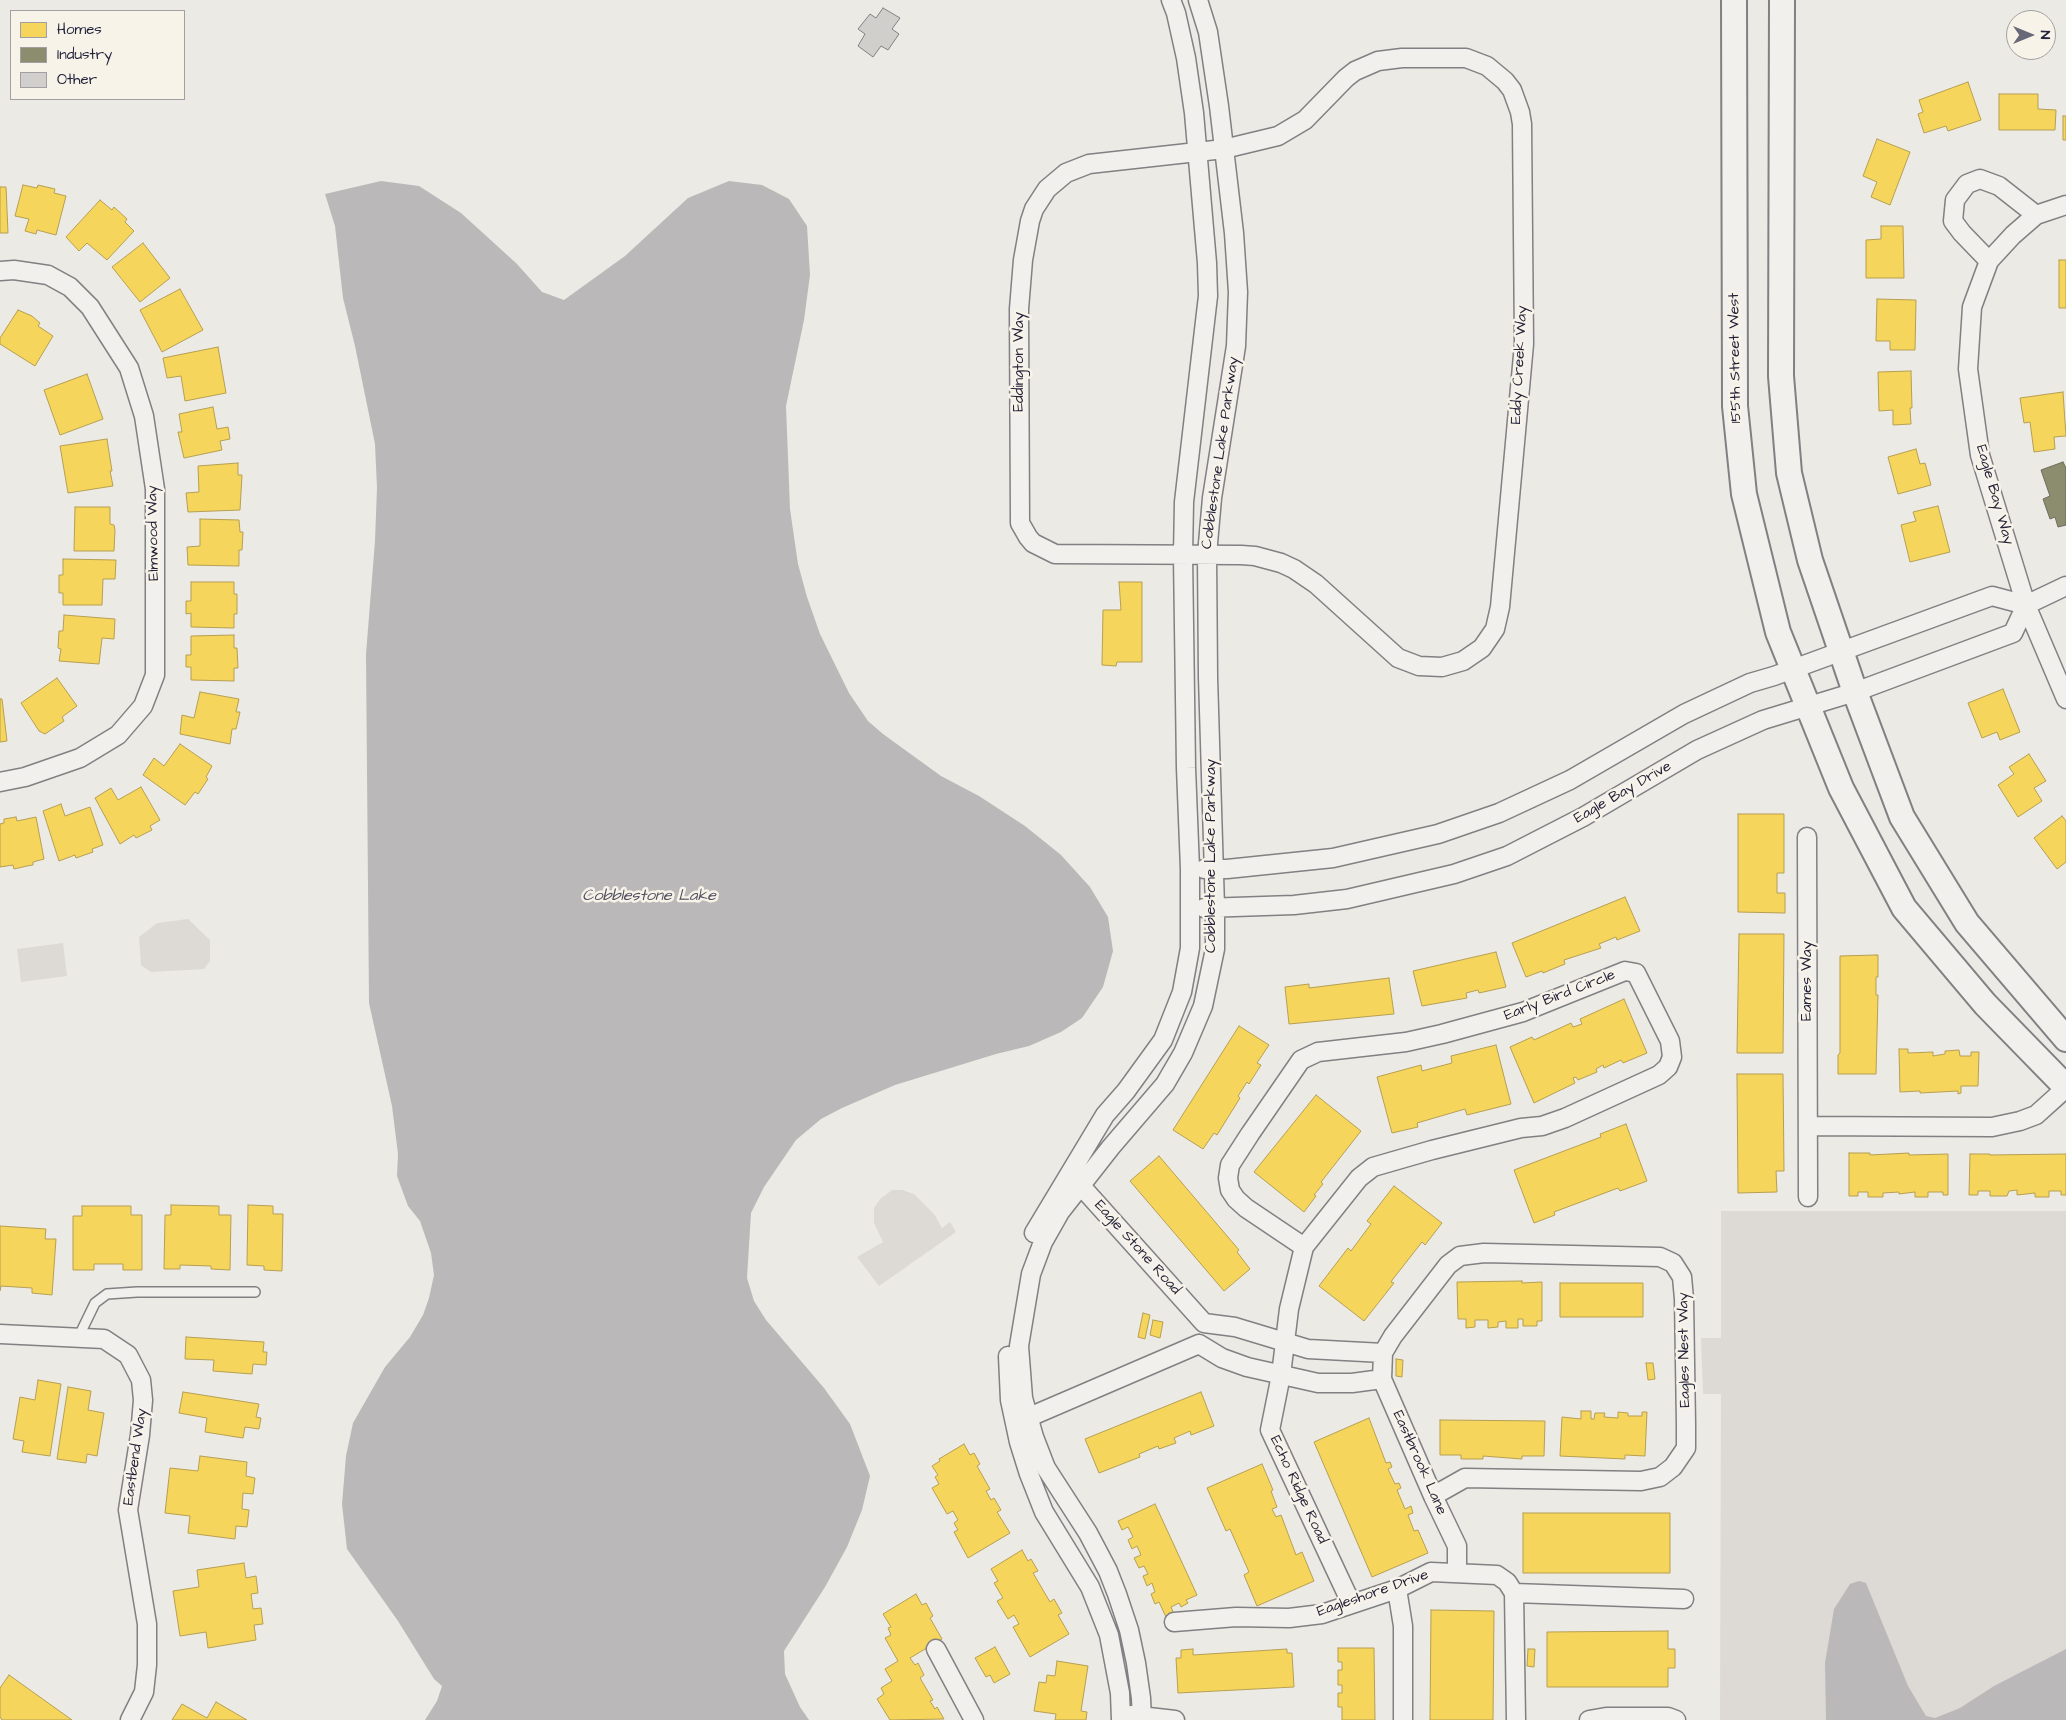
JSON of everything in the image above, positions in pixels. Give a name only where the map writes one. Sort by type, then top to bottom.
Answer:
[{"type":"street","name":"Cobblestone Lake Parkway","points":[[1075,1180],[1105,1115],[1126,1091],[1163,1040],[1182,992],[1190,948],[1191,909],[1186,768],[1183,555],[1184,502],[1208,296],[1198,152],[1186,58],[1176,13],[1171,0]]},
{"type":"street","name":"Cobblestone Lake Parkway","points":[[1142,1718],[1142,1698],[1129,1630],[1108,1571],[1088,1533],[1046,1468],[1022,1420],[1010,1390],[1008,1344],[1014,1305],[1032,1238],[1075,1180],[1165,1084],[1183,1053],[1204,1006],[1215,949],[1216,907],[1208,677],[1207,555],[1217,461],[1236,346],[1238,316],[1234,233],[1224,149],[1208,32],[1198,0]]},
{"type":"street","name":"155th Street West","points":[[1734,0],[1735,406],[1744,494],[1778,632],[1840,788],[1904,908],[1985,1004],[2066,1088]]},
{"type":"street","points":[[1782,0],[1781,376],[1789,473],[1810,560],[1855,692],[1907,825],[1967,923],[2066,1039]]},
{"type":"street","name":"Eddy Creek Way","points":[[1183,555],[1255,556],[1275,561],[1294,569],[1316,584],[1389,651],[1408,663],[1430,668],[1442,668],[1458,663],[1473,655],[1489,639],[1495,629],[1500,613],[1524,344],[1520,112],[1509,86],[1497,73],[1487,66],[1466,58],[1402,58],[1378,61],[1355,71],[1346,78],[1305,120],[1292,129],[1262,141],[1198,152]]},
{"type":"street","name":"Eddington Way","points":[[1183,555],[1063,556],[1040,548],[1028,537],[1020,523],[1020,309],[1023,260],[1030,221],[1040,198],[1056,180],[1066,173],[1089,164],[1198,152]]},
{"type":"street","points":[[1990,261],[1962,233],[1953,221],[1955,200],[1967,184],[1980,180],[1999,186],[2036,215]]},
{"type":"street","name":"Eagle Bay Way","points":[[2066,205],[2036,215],[2013,235],[1990,261],[1972,306],[1968,369],[1980,455],[2026,605],[2066,699]]},
{"type":"street","name":"Elmwood Way","points":[[0,271],[14,270],[48,275],[70,287],[90,306],[129,368],[144,416],[154,489],[154,675],[143,706],[118,735],[80,758],[25,777],[0,782]]},
{"type":"street","points":[[1190,869],[1333,858],[1388,847],[1446,831],[1499,812],[1570,780],[1684,714],[1750,683],[1794,669],[1992,596],[2026,605],[2066,586]]},
{"type":"street","name":"Eagle Bay Drive","points":[[1191,909],[1294,905],[1347,899],[1420,883],[1507,856],[1574,821],[1697,750],[1763,720],[1855,692],[2012,633],[2026,605]]},
{"type":"street","name":"Eames Way","points":[[1807,837],[1808,1197]]},
{"type":"street","name":"Early Bird Circle","points":[[1285,1343],[1291,1300],[1304,1247],[1359,1178],[1373,1166],[1520,1128],[1542,1126],[1565,1118],[1659,1075],[1668,1067],[1672,1057],[1670,1041],[1636,973],[1625,971],[1523,1012],[1442,1034],[1391,1044],[1318,1052],[1302,1060],[1240,1149],[1230,1165],[1228,1178],[1230,1190],[1236,1199],[1246,1208],[1304,1247]]},
{"type":"street","points":[[1163,1040],[1183,1053]]},
{"type":"street","points":[[1808,1126],[1992,1126],[2020,1121],[2036,1115],[2066,1088]]},
{"type":"street","name":"Eagle Stone Road","points":[[1075,1180],[1204,1323]]},
{"type":"street","name":"Eagles Nest Way","points":[[1383,1353],[1393,1336],[1428,1290],[1448,1265],[1460,1256],[1484,1253],[1660,1256],[1673,1263],[1682,1277],[1685,1308],[1686,1448],[1673,1467],[1660,1477],[1641,1482],[1465,1478],[1433,1496]]},
{"type":"street","points":[[1199,1344],[1204,1323],[1235,1327],[1308,1349],[1383,1353]]},
{"type":"street","name":"Eastbend Way","points":[[0,1334],[104,1339],[128,1355],[141,1380],[143,1400],[140,1435],[128,1510],[147,1624],[147,1665],[144,1692],[130,1720]]},
{"type":"street","name":"Echo Ridge Road","points":[[1285,1343],[1281,1376],[1270,1430],[1351,1603]]},
{"type":"street","points":[[1022,1420],[1199,1344]]},
{"type":"street","points":[[1199,1344],[1230,1361],[1281,1376],[1318,1383],[1352,1383],[1382,1379]]},
{"type":"street","name":"Eastbrook Lane","points":[[1383,1353],[1382,1379],[1457,1546],[1457,1573]]},
{"type":"street","name":"Cobblestone Lake Parkway","points":[[1022,1420],[1031,1480],[1044,1512],[1087,1582],[1109,1635],[1120,1693],[1122,1718]]},
{"type":"street","points":[[1087,1582],[1108,1571]]},
{"type":"street","name":"Eagleshore Drive","points":[[1174,1622],[1236,1617],[1290,1618],[1322,1614],[1397,1589],[1431,1572],[1498,1575],[1507,1582],[1514,1594]]},
{"type":"street","points":[[1397,1589],[1403,1626],[1402,1720]]},
{"type":"street","points":[[1516,1720],[1514,1594],[1684,1599]]},
{"type":"street","points":[[936,1648],[974,1720]]},
{"type":"street","points":[[1589,1720],[1606,1716],[1668,1717],[1676,1720]]},
{"type":"street","points":[[1122,1718],[1175,1720]]},
{"type":"lane","points":[[78,1338],[94,1303],[107,1294],[137,1292],[256,1292]]},
{"type":"shaded area","points":[[188,919],[210,940],[210,961],[204,969],[151,972],[141,965],[139,937],[157,923]]},
{"type":"shaded area","points":[[63,943],[67,976],[21,982],[17,949]]},
{"type":"shaded area","points":[[892,1190],[902,1190],[914,1194],[934,1214],[942,1228],[950,1222],[956,1232],[879,1286],[857,1257],[883,1242],[874,1223],[874,1208],[880,1199]]},
{"type":"shaded area","points":[[1721,1211],[2066,1211],[2066,1720],[1720,1720],[1721,1394],[1703,1394],[1701,1338],[1721,1338]]},
{"type":"water","name":"Cobblestone Lake","points":[[381,181],[419,186],[461,213],[517,264],[542,292],[564,300],[625,256],[688,198],[729,181],[762,185],[789,199],[807,226],[810,275],[804,320],[786,406],[790,509],[798,564],[820,634],[849,693],[868,721],[941,776],[979,796],[1025,826],[1061,855],[1090,887],[1108,917],[1113,951],[1103,987],[1082,1018],[1061,1032],[1029,1046],[996,1054],[895,1085],[821,1119],[796,1140],[764,1187],[751,1213],[747,1278],[754,1301],[766,1320],[824,1388],[850,1424],[870,1476],[862,1510],[847,1547],[825,1587],[784,1651],[785,1674],[800,1707],[809,1720],[425,1720],[437,1701],[442,1686],[434,1679],[398,1621],[347,1549],[342,1504],[346,1456],[353,1423],[385,1367],[410,1337],[423,1315],[434,1275],[431,1253],[420,1221],[408,1206],[397,1176],[398,1154],[392,1106],[369,1003],[366,654],[375,541],[377,488],[375,444],[343,298],[335,226],[325,194]]},
{"type":"water","points":[[1859,1581],[1866,1583],[1908,1686],[1926,1716],[1935,1718],[1960,1708],[1994,1686],[2066,1649],[2066,1720],[1826,1720],[1825,1663],[1834,1609],[1850,1584]]},
{"type":"building: Homes","points":[[1968,82],[1981,120],[1948,131],[1946,126],[1924,133],[1918,114],[1923,112],[1919,100]]},
{"type":"building: Homes","points":[[1999,94],[2038,94],[2038,109],[2056,110],[2055,130],[1999,130]]},
{"type":"building: Homes","points":[[2063,116],[2066,116],[2066,140],[2063,140]]},
{"type":"building: Homes","points":[[1877,139],[1910,152],[1890,205],[1871,197],[1877,182],[1863,176]]},
{"type":"building: Homes","points":[[23,185],[37,188],[38,185],[55,189],[54,193],[66,196],[56,235],[37,230],[36,234],[25,231],[29,219],[15,216]]},
{"type":"building: Homes","points":[[0,187],[6,187],[8,233],[0,233]]},
{"type":"building: Homes","points":[[100,200],[112,210],[114,207],[127,219],[125,222],[134,231],[107,260],[87,243],[79,251],[66,237]]},
{"type":"building: Homes","points":[[1881,226],[1903,226],[1904,278],[1866,278],[1866,240],[1881,239]]},
{"type":"building: Homes","points":[[143,243],[170,278],[140,302],[112,267]]},
{"type":"building: Homes","points":[[2059,260],[2066,260],[2066,308],[2059,308]]},
{"type":"building: Homes","points":[[180,289],[203,330],[162,352],[140,310]]},
{"type":"building: Homes","points":[[1877,299],[1916,300],[1915,350],[1890,350],[1890,341],[1876,341]]},
{"type":"building: Homes","points":[[18,310],[32,316],[40,323],[38,326],[53,336],[35,366],[0,344],[0,338]]},
{"type":"building: Homes","points":[[218,347],[226,393],[185,401],[181,376],[167,378],[163,358]]},
{"type":"building: Homes","points":[[1911,371],[1911,424],[1893,425],[1893,410],[1879,411],[1878,372]]},
{"type":"building: Homes","points":[[87,374],[103,419],[60,435],[44,390]]},
{"type":"building: Homes","points":[[2063,392],[2066,436],[2054,437],[2055,449],[2034,452],[2030,422],[2024,423],[2020,398]]},
{"type":"building: Homes","points":[[213,407],[217,429],[228,427],[230,439],[220,441],[222,450],[184,458],[178,432],[182,432],[179,414]]},
{"type":"building: Homes","points":[[107,439],[113,486],[68,493],[60,446]]},
{"type":"building: Homes","points":[[1916,449],[1920,464],[1925,463],[1931,485],[1898,494],[1888,457]]},
{"type":"building: Homes","points":[[238,463],[238,475],[242,475],[240,510],[188,512],[186,493],[199,492],[198,466]]},
{"type":"building: Homes","points":[[1938,506],[1950,552],[1910,562],[1901,525],[1916,521],[1913,512]]},
{"type":"building: Homes","points":[[75,507],[110,507],[110,524],[114,525],[115,530],[114,551],[74,551]]},
{"type":"building: Homes","points":[[200,519],[239,520],[240,532],[243,532],[242,550],[239,550],[239,566],[188,565],[187,547],[200,546]]},
{"type":"building: Homes","points":[[63,559],[116,560],[115,579],[103,579],[102,605],[63,605],[63,593],[59,593],[59,575],[63,575]]},
{"type":"building: Homes","points":[[191,582],[234,582],[234,594],[237,594],[237,614],[234,614],[234,628],[191,627],[191,613],[186,614],[186,601],[191,601]]},
{"type":"building: Homes","points":[[1119,582],[1142,582],[1142,662],[1117,662],[1116,666],[1102,665],[1103,610],[1121,610]]},
{"type":"building: Homes","points":[[64,615],[115,619],[114,639],[102,638],[99,664],[59,661],[61,649],[58,648],[59,631],[63,631]]},
{"type":"building: Homes","points":[[234,635],[234,648],[237,648],[238,668],[234,668],[234,681],[191,680],[191,667],[186,667],[186,655],[191,655],[191,636]]},
{"type":"building: Homes","points":[[57,678],[77,706],[62,717],[64,721],[45,734],[39,731],[21,703]]},
{"type":"building: Homes","points":[[2003,689],[2020,732],[2000,740],[1997,732],[1982,738],[1968,703]]},
{"type":"building: Homes","points":[[200,692],[239,699],[236,712],[240,712],[236,729],[232,729],[230,744],[180,734],[182,715],[194,718]]},
{"type":"building: Homes","points":[[0,699],[2,699],[7,741],[0,742]]},
{"type":"building: Homes","points":[[180,744],[212,766],[206,777],[208,779],[198,794],[195,792],[185,805],[143,775],[154,758],[164,766]]},
{"type":"building: Homes","points":[[2029,754],[2046,781],[2034,788],[2042,801],[2018,817],[1998,785],[2014,774],[2009,767]]},
{"type":"building: Homes","points":[[141,787],[160,820],[150,826],[152,830],[136,838],[134,835],[120,844],[95,798],[111,788],[118,800]]},
{"type":"building: Homes","points":[[61,804],[65,816],[90,807],[103,845],[92,849],[93,852],[76,858],[75,855],[59,861],[43,811]]},
{"type":"building: Homes","points":[[1738,814],[1784,814],[1784,873],[1777,873],[1777,893],[1785,893],[1785,913],[1738,912]]},
{"type":"building: Homes","points":[[2062,816],[2066,821],[2066,862],[2057,869],[2034,838]]},
{"type":"building: Homes","points":[[16,817],[17,821],[36,817],[44,859],[33,862],[33,865],[14,869],[13,865],[0,867],[0,824],[4,823],[4,819]]},
{"type":"building: Homes","points":[[1625,897],[1640,931],[1617,940],[1616,937],[1599,944],[1601,948],[1564,960],[1565,964],[1543,973],[1542,971],[1526,977],[1512,943]]},
{"type":"building: Homes","points":[[1739,934],[1784,934],[1783,1053],[1737,1053]]},
{"type":"building: Homes","points":[[1496,952],[1506,987],[1479,993],[1478,990],[1466,993],[1467,998],[1422,1006],[1413,971]]},
{"type":"building: Homes","points":[[1878,955],[1878,977],[1876,977],[1876,995],[1878,995],[1876,1074],[1838,1074],[1838,1055],[1840,1053],[1840,956]]},
{"type":"building: Homes","points":[[1389,978],[1394,1014],[1289,1024],[1285,987],[1309,984],[1309,988]]},
{"type":"building: Homes","points":[[1624,999],[1647,1053],[1623,1063],[1621,1060],[1604,1068],[1603,1065],[1596,1069],[1597,1072],[1578,1080],[1576,1077],[1573,1078],[1575,1083],[1534,1103],[1510,1047],[1532,1037],[1534,1040],[1571,1023],[1573,1027],[1582,1024],[1580,1019]]},
{"type":"building: Homes","points":[[1239,1026],[1269,1045],[1257,1063],[1261,1065],[1249,1084],[1247,1082],[1238,1096],[1240,1098],[1217,1135],[1214,1133],[1203,1149],[1173,1130]]},
{"type":"building: Homes","points":[[1496,1045],[1511,1104],[1467,1115],[1465,1109],[1417,1123],[1418,1127],[1392,1133],[1377,1077],[1421,1065],[1422,1071],[1452,1063],[1451,1056]]},
{"type":"building: Homes","points":[[1899,1049],[1908,1049],[1908,1053],[1933,1052],[1933,1056],[1945,1054],[1945,1051],[1959,1050],[1960,1056],[1971,1056],[1971,1052],[1979,1052],[1978,1086],[1961,1086],[1961,1093],[1958,1094],[1958,1091],[1900,1092]]},
{"type":"building: Homes","points":[[1737,1074],[1783,1074],[1784,1171],[1776,1171],[1777,1192],[1738,1193]]},
{"type":"building: Homes","points":[[1316,1095],[1361,1131],[1321,1182],[1323,1184],[1304,1212],[1254,1172]]},
{"type":"building: Homes","points":[[1626,1124],[1647,1181],[1620,1191],[1618,1188],[1554,1212],[1555,1215],[1534,1223],[1514,1170],[1601,1137],[1600,1134]]},
{"type":"building: Homes","points":[[1849,1153],[1870,1153],[1870,1155],[1948,1154],[1948,1195],[1943,1195],[1943,1192],[1928,1192],[1928,1197],[1915,1197],[1915,1192],[1899,1194],[1899,1192],[1883,1193],[1883,1197],[1868,1197],[1868,1192],[1858,1192],[1858,1196],[1849,1196]]},
{"type":"building: Homes","points":[[1970,1154],[2066,1154],[2066,1195],[2061,1195],[2061,1191],[2049,1191],[2049,1197],[2035,1197],[2035,1193],[2017,1195],[2017,1190],[2009,1191],[2007,1196],[1990,1196],[1990,1191],[1978,1191],[1978,1195],[1969,1195]]},
{"type":"building: Homes","points":[[1159,1156],[1239,1250],[1237,1252],[1250,1269],[1224,1291],[1130,1181]]},
{"type":"building: Homes","points":[[1394,1186],[1442,1223],[1425,1245],[1422,1242],[1391,1282],[1394,1283],[1364,1321],[1319,1286],[1348,1248],[1351,1251],[1371,1224],[1367,1221]]},
{"type":"building: Homes","points":[[171,1205],[219,1206],[219,1215],[231,1215],[230,1270],[211,1269],[211,1266],[180,1265],[180,1269],[164,1269],[165,1215],[171,1215]]},
{"type":"building: Homes","points":[[248,1205],[273,1206],[273,1214],[283,1214],[282,1271],[264,1270],[264,1266],[247,1265]]},
{"type":"building: Homes","points":[[82,1206],[131,1206],[131,1215],[142,1215],[142,1270],[123,1270],[123,1264],[94,1264],[94,1270],[73,1270],[73,1216],[82,1216]]},
{"type":"building: Homes","points":[[0,1226],[46,1229],[45,1239],[56,1239],[52,1295],[32,1293],[32,1288],[1,1286],[0,1291]]},
{"type":"building: Homes","points":[[1522,1281],[1522,1283],[1542,1282],[1542,1321],[1537,1321],[1537,1326],[1523,1326],[1523,1319],[1518,1319],[1518,1328],[1506,1328],[1506,1321],[1498,1322],[1498,1327],[1488,1328],[1488,1320],[1475,1320],[1475,1327],[1466,1328],[1466,1319],[1458,1319],[1457,1282]]},
{"type":"building: Homes","points":[[1560,1283],[1643,1283],[1643,1317],[1560,1317]]},
{"type":"building: Homes","points":[[1143,1313],[1150,1315],[1145,1339],[1138,1337]]},
{"type":"building: Homes","points":[[1153,1320],[1163,1322],[1160,1338],[1150,1335]]},
{"type":"building: Homes","points":[[186,1337],[264,1342],[263,1352],[267,1352],[266,1365],[253,1364],[252,1374],[213,1371],[214,1360],[185,1359]]},
{"type":"building: Homes","points":[[1396,1359],[1403,1360],[1402,1377],[1396,1376]]},
{"type":"building: Homes","points":[[1646,1363],[1653,1363],[1655,1379],[1648,1380]]},
{"type":"building: Homes","points":[[38,1380],[61,1384],[50,1456],[22,1452],[24,1441],[13,1439],[20,1397],[35,1400]]},
{"type":"building: Homes","points":[[68,1387],[91,1391],[88,1410],[104,1413],[97,1456],[87,1454],[86,1463],[57,1459]]},
{"type":"building: Homes","points":[[183,1392],[259,1404],[256,1417],[261,1418],[259,1429],[245,1427],[243,1438],[205,1432],[207,1418],[179,1413]]},
{"type":"building: Homes","points":[[1201,1392],[1214,1426],[1191,1435],[1190,1431],[1174,1438],[1176,1443],[1159,1449],[1158,1446],[1139,1454],[1140,1457],[1099,1473],[1085,1439]]},
{"type":"building: Homes","points":[[1581,1411],[1591,1411],[1591,1419],[1594,1419],[1595,1413],[1605,1413],[1604,1417],[1618,1418],[1618,1412],[1628,1413],[1628,1416],[1642,1416],[1642,1412],[1647,1412],[1645,1456],[1625,1455],[1625,1459],[1560,1456],[1562,1417],[1581,1419]]},
{"type":"building: Homes","points":[[1369,1418],[1386,1463],[1390,1462],[1392,1467],[1388,1469],[1395,1484],[1399,1483],[1401,1488],[1397,1490],[1405,1509],[1411,1506],[1413,1513],[1408,1515],[1414,1531],[1418,1530],[1428,1553],[1372,1577],[1314,1442]]},
{"type":"building: Homes","points":[[1440,1420],[1545,1421],[1544,1456],[1522,1456],[1522,1459],[1483,1456],[1483,1459],[1461,1459],[1461,1455],[1440,1455]]},
{"type":"building: Homes","points":[[964,1444],[970,1455],[974,1453],[980,1464],[977,1466],[990,1489],[986,1491],[991,1500],[994,1498],[1001,1510],[997,1512],[1010,1533],[968,1558],[954,1532],[958,1530],[954,1523],[958,1520],[953,1511],[947,1514],[932,1488],[939,1484],[935,1477],[938,1475],[932,1466],[940,1461],[939,1459]]},
{"type":"building: Homes","points":[[200,1456],[247,1462],[246,1476],[255,1478],[253,1494],[243,1493],[242,1509],[249,1510],[247,1527],[236,1526],[235,1539],[188,1533],[190,1516],[165,1513],[170,1468],[198,1471]]},
{"type":"building: Homes","points":[[1262,1464],[1273,1490],[1271,1491],[1277,1507],[1272,1509],[1276,1517],[1281,1515],[1296,1555],[1302,1552],[1314,1581],[1257,1606],[1244,1575],[1249,1572],[1230,1529],[1226,1531],[1207,1488]]},
{"type":"building: Homes","points":[[1155,1504],[1197,1595],[1186,1600],[1188,1603],[1181,1607],[1179,1603],[1171,1607],[1174,1614],[1166,1617],[1159,1602],[1155,1604],[1151,1594],[1155,1592],[1152,1583],[1147,1586],[1143,1576],[1148,1574],[1144,1566],[1139,1568],[1134,1558],[1141,1555],[1137,1546],[1132,1549],[1128,1540],[1133,1537],[1128,1527],[1122,1530],[1118,1521]]},
{"type":"building: Homes","points":[[1523,1513],[1670,1513],[1670,1573],[1523,1573]]},
{"type":"building: Homes","points":[[1022,1550],[1028,1561],[1031,1559],[1038,1571],[1033,1573],[1050,1602],[1054,1599],[1062,1613],[1058,1615],[1069,1634],[1030,1657],[1013,1627],[1019,1624],[1014,1615],[1008,1619],[997,1601],[1003,1598],[994,1583],[998,1581],[991,1569]]},
{"type":"building: Homes","points":[[244,1563],[246,1578],[256,1576],[258,1593],[251,1594],[253,1609],[261,1608],[263,1624],[254,1625],[256,1640],[208,1648],[206,1632],[180,1636],[173,1591],[199,1587],[197,1570]]},
{"type":"building: Homes","points":[[916,1594],[922,1605],[926,1603],[933,1616],[930,1618],[942,1639],[910,1658],[915,1665],[918,1663],[924,1675],[920,1678],[933,1700],[930,1701],[935,1709],[937,1707],[944,1719],[890,1720],[877,1699],[884,1694],[881,1688],[892,1681],[885,1669],[898,1661],[885,1638],[891,1635],[888,1628],[891,1627],[883,1614]]},
{"type":"building: Homes","points":[[1431,1610],[1494,1611],[1493,1720],[1430,1720]]},
{"type":"building: Homes","points":[[1668,1631],[1668,1649],[1675,1649],[1675,1668],[1668,1668],[1668,1687],[1547,1687],[1547,1632]]},
{"type":"building: Homes","points":[[995,1647],[1010,1674],[994,1683],[990,1675],[986,1677],[975,1658]]},
{"type":"building: Homes","points":[[1338,1648],[1374,1648],[1375,1720],[1342,1720],[1342,1707],[1338,1707],[1338,1693],[1342,1693],[1342,1685],[1338,1685],[1338,1670],[1342,1670],[1342,1662],[1338,1662]]},
{"type":"building: Homes","points":[[1193,1649],[1193,1655],[1287,1649],[1287,1653],[1292,1653],[1294,1687],[1178,1693],[1176,1658],[1181,1658],[1181,1650]]},
{"type":"building: Homes","points":[[1528,1649],[1535,1649],[1534,1667],[1527,1666]]},
{"type":"building: Homes","points":[[1057,1661],[1088,1666],[1081,1711],[1087,1712],[1086,1720],[1055,1720],[1056,1714],[1034,1711],[1039,1682],[1046,1683],[1047,1675],[1055,1676]]},
{"type":"building: Homes","points":[[9,1675],[72,1720],[2,1720],[0,1717],[0,1688]]},
{"type":"building: Homes","points":[[216,1702],[247,1720],[172,1720],[182,1704],[207,1718]]},
{"type":"building: Industry","points":[[2063,462],[2066,468],[2066,525],[2058,527],[2055,517],[2050,519],[2043,499],[2050,496],[2041,470]]},
{"type":"building: Other","points":[[883,8],[900,18],[892,29],[899,34],[888,50],[881,46],[873,57],[858,46],[865,34],[858,29],[870,14],[876,18]]}]
